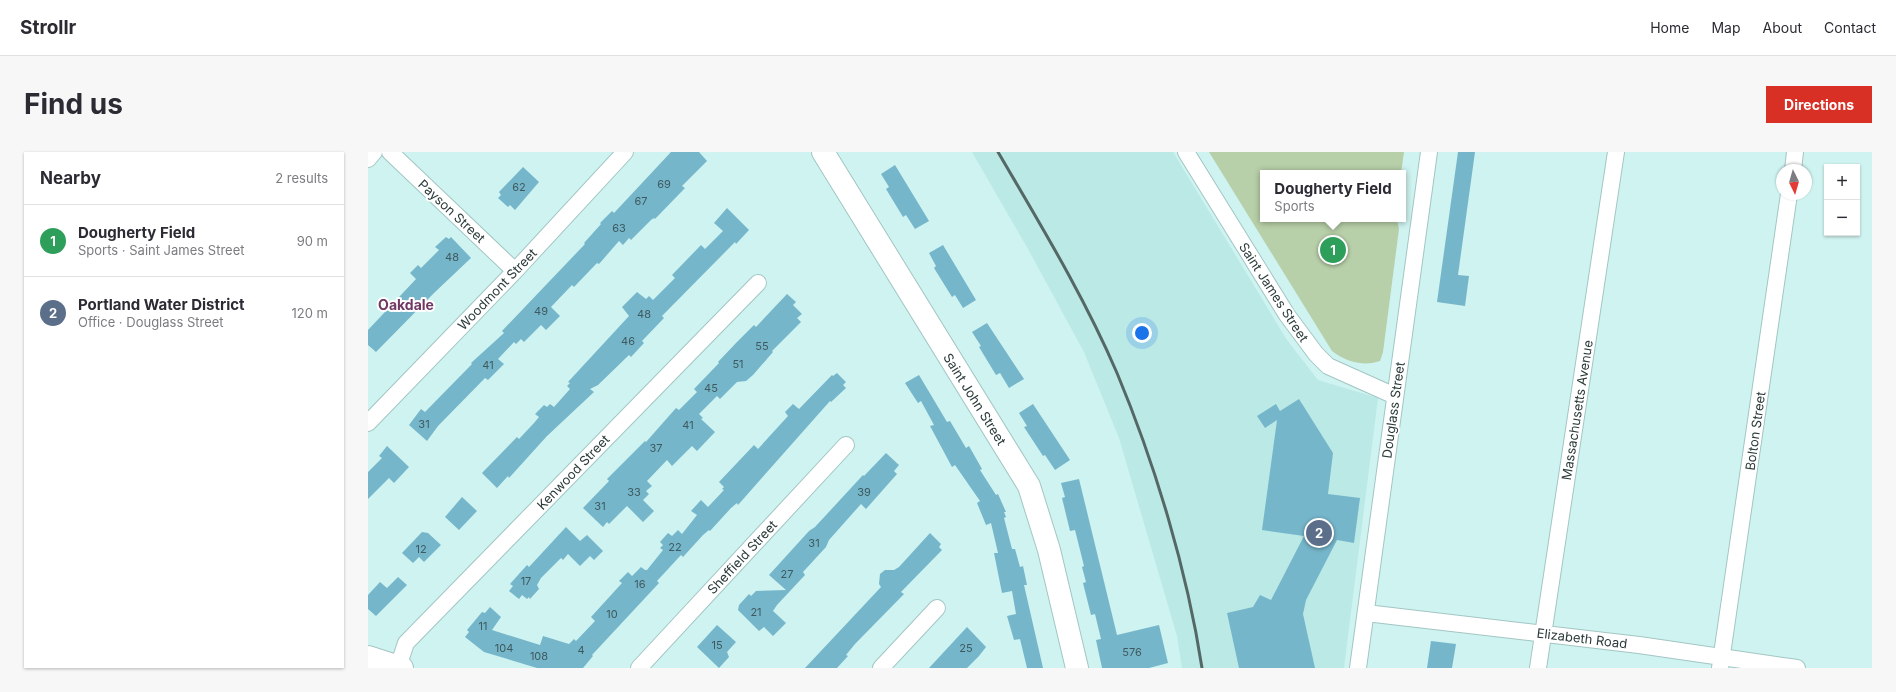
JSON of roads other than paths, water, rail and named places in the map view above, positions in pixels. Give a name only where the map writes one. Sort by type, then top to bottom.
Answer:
[{"type":"main road","name":"Saint John Street","points":[[823,152],[1028,486],[1049,550],[1077,668]]},
{"type":"main road","points":[[368,657],[400,667]]},
{"type":"street","points":[[368,159],[374,152]]},
{"type":"street","name":"Payson Street","points":[[390,152],[515,271]]},
{"type":"street","name":"Woodmont Street","points":[[368,423],[515,271],[625,152]]},
{"type":"street","name":"Saint James Street","points":[[1186,152],[1287,315],[1316,354],[1328,366],[1395,396]]},
{"type":"street","name":"Douglass Street","points":[[1358,668],[1429,152]]},
{"type":"street","name":"Massachusetts Avenue","points":[[1538,668],[1616,152]]},
{"type":"street","points":[[1794,164],[1795,152]]},
{"type":"street","name":"Bolton Street","points":[[1721,663],[1788,200]]},
{"type":"street","name":"Kenwood Street","points":[[400,667],[406,643],[758,283]]},
{"type":"street","name":"Sheffield Street","points":[[639,668],[846,446]]},
{"type":"street","points":[[881,668],[937,608]]},
{"type":"street","name":"Elizabeth Road","points":[[1366,613],[1639,645],[1721,663],[1797,668]]},
{"type":"railway","points":[[998,152],[1076,288],[1104,344],[1131,408],[1157,480],[1179,556],[1196,631],[1202,668]]},
{"type":"place","name":"Dougherty Field","points":[[1333,250]]},
{"type":"place","name":"Portland Water District","points":[[1319,533]]},
{"type":"district","name":"Oakdale","points":[[406,304]]}]
